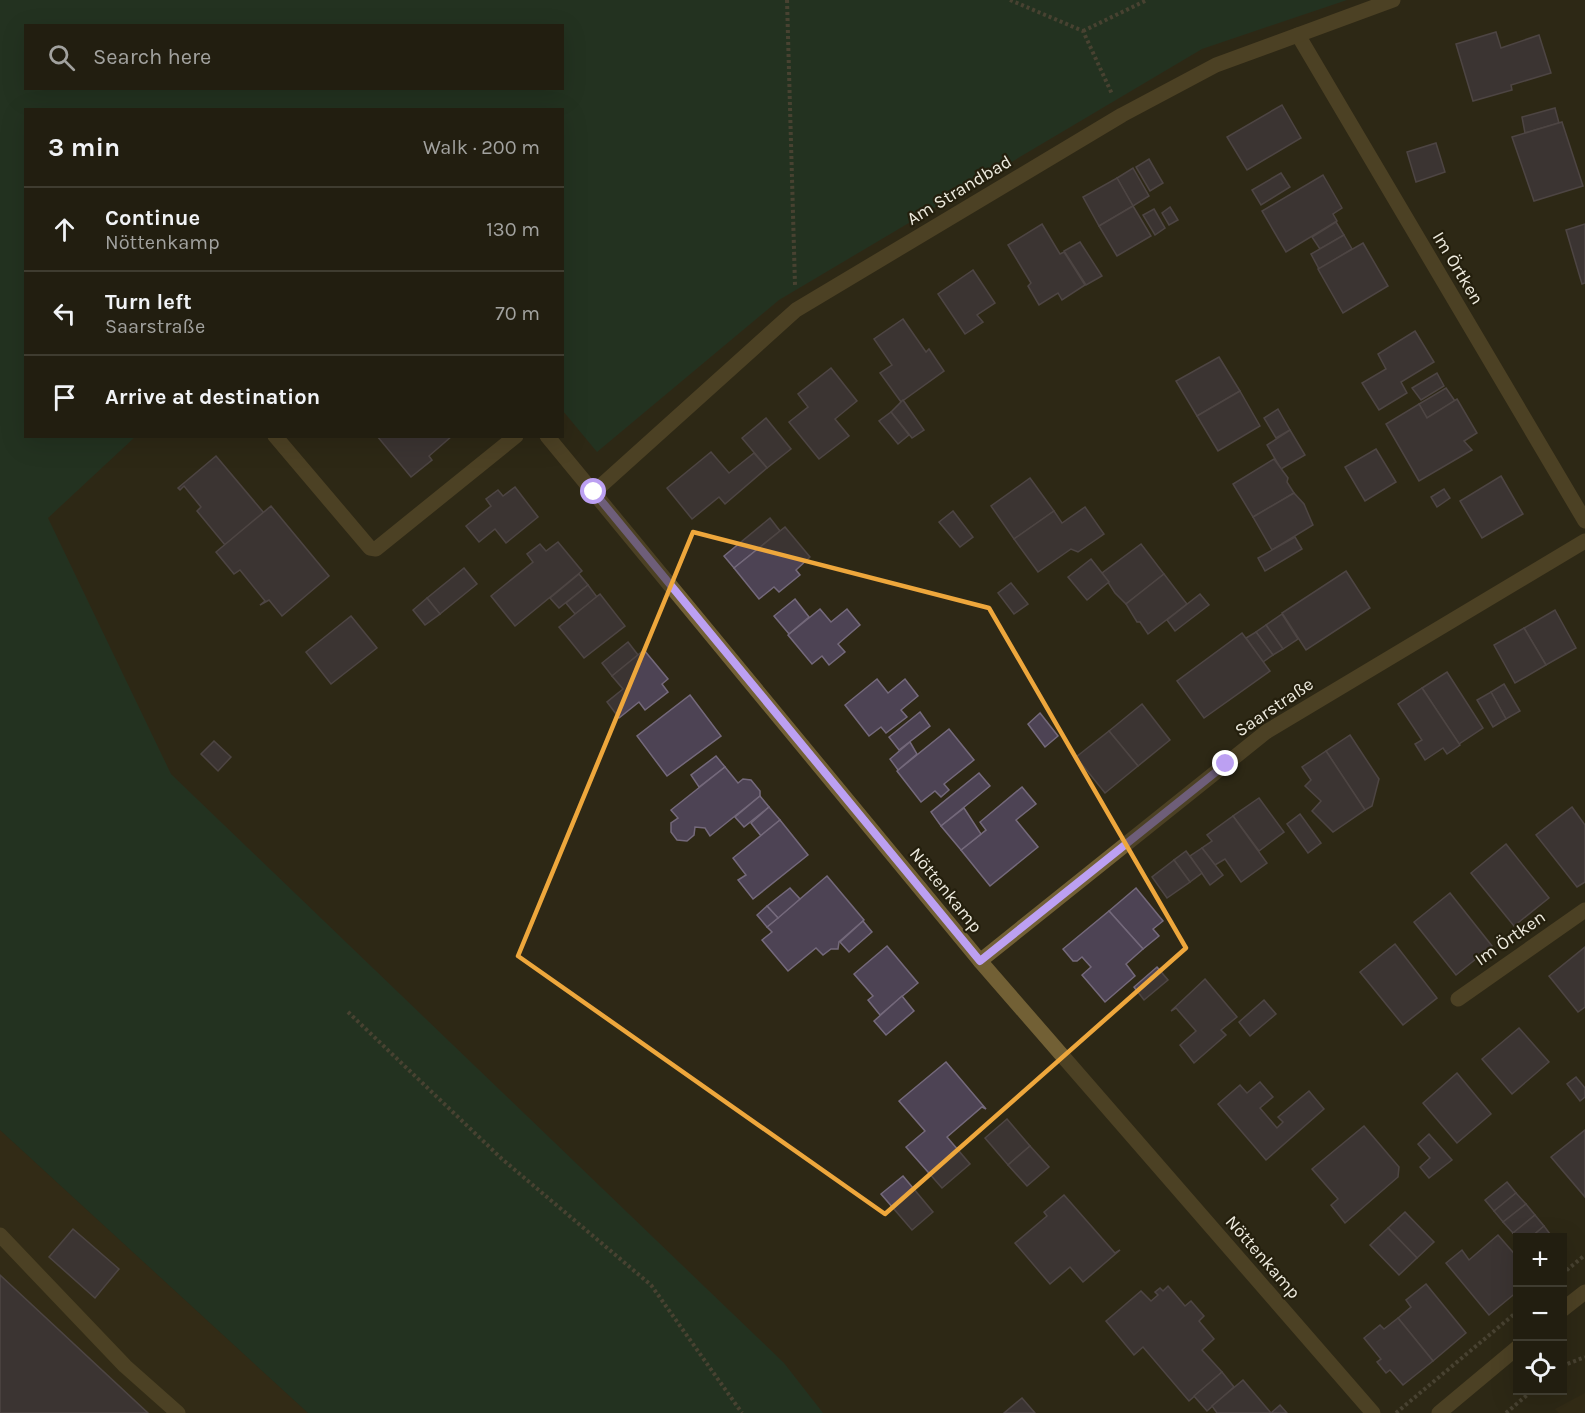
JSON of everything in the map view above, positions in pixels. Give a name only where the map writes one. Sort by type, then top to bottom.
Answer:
[{"type":"street","name":"Am Strandbad","points":[[594,492],[796,310],[1122,115],[1216,65],[1393,0]]},
{"type":"street","name":"Im Örtken","points":[[1298,35],[1585,521]]},
{"type":"street","points":[[277,438],[370,548],[376,549],[514,438]]},
{"type":"street","name":"Nöttenkamp","points":[[549,438],[980,961],[1373,1413]]},
{"type":"street","name":"Saarstraße","points":[[980,961],[1266,732],[1585,542]]},
{"type":"street","name":"Im Örtken","points":[[1458,999],[1585,910]]},
{"type":"street","points":[[0,1235],[125,1366],[178,1413]]},
{"type":"street","points":[[1567,1307],[1585,1292]]},
{"type":"street","points":[[1438,1413],[1513,1351]]},
{"type":"path","points":[[787,0],[796,310]]},
{"type":"path","points":[[1010,0],[1083,31],[1122,115]]},
{"type":"path","points":[[1083,31],[1147,0]]},
{"type":"path","points":[[348,1012],[502,1159],[651,1285],[742,1413]]},
{"type":"path","points":[[1567,1271],[1585,1255]]},
{"type":"path","points":[[1396,1413],[1513,1315]]},
{"type":"path","points":[[1567,1364],[1585,1357]]},
{"type":"path","points":[[1506,1413],[1527,1395]]},
{"type":"highlighted area","points":[[693,532],[989,608],[1186,948],[885,1214],[518,956]]},
{"type":"shaded area","points":[[0,1130],[308,1413],[0,1413]]},
{"type":"shaded area","points":[[1585,1393],[1585,1413],[1559,1413],[1555,1409]]},
{"type":"green space","points":[[0,0],[1347,0],[1202,49],[779,300],[597,452],[564,412],[564,108],[24,108],[24,438],[134,438],[48,518],[171,774],[784,1363],[823,1413],[308,1413],[0,1130]]},
{"type":"building","points":[[1496,32],[1501,48],[1539,35],[1551,73],[1511,85],[1512,90],[1473,101],[1456,44]]},
{"type":"building","points":[[1282,105],[1301,138],[1247,170],[1227,137]]},
{"type":"building","points":[[1555,108],[1559,123],[1525,133],[1522,117]]},
{"type":"building","points":[[1562,122],[1583,186],[1534,201],[1512,137]]},
{"type":"building","points":[[1436,143],[1445,172],[1416,182],[1407,152]]},
{"type":"building","points":[[1149,159],[1163,183],[1150,191],[1136,167]]},
{"type":"building","points":[[1133,168],[1149,196],[1133,206],[1117,178]]},
{"type":"building","points":[[1281,173],[1290,187],[1261,205],[1252,190]]},
{"type":"building","points":[[1323,175],[1342,208],[1333,214],[1337,221],[1286,252],[1262,211]]},
{"type":"building","points":[[1117,178],[1133,206],[1099,226],[1083,197]]},
{"type":"building","points":[[1133,206],[1151,236],[1117,256],[1099,226]]},
{"type":"building","points":[[1170,207],[1178,220],[1169,225],[1162,213]]},
{"type":"building","points":[[1154,209],[1165,228],[1155,235],[1143,215]]},
{"type":"building","points":[[1336,222],[1344,235],[1320,249],[1312,237]]},
{"type":"building","points":[[1042,224],[1060,254],[1064,252],[1085,285],[1062,300],[1058,293],[1039,305],[1028,286],[1031,283],[1008,245]]},
{"type":"building","points":[[1585,224],[1585,283],[1582,284],[1566,230]]},
{"type":"building","points":[[1344,235],[1352,249],[1319,269],[1311,254]]},
{"type":"building","points":[[1080,242],[1102,276],[1086,285],[1064,251]]},
{"type":"building","points":[[1363,243],[1388,286],[1343,313],[1318,269]]},
{"type":"building","points":[[973,270],[995,303],[977,315],[983,322],[965,334],[938,294]]},
{"type":"building","points":[[903,319],[926,352],[929,349],[944,371],[901,402],[880,373],[892,365],[874,339]]},
{"type":"building","points":[[1415,331],[1434,362],[1401,382],[1407,393],[1379,410],[1362,383],[1386,369],[1378,354]]},
{"type":"building","points":[[1219,357],[1240,391],[1197,416],[1176,381]]},
{"type":"building","points":[[831,368],[857,401],[835,419],[849,436],[819,459],[789,422],[808,407],[798,394]]},
{"type":"building","points":[[1437,373],[1444,386],[1421,400],[1412,388]]},
{"type":"building","points":[[1446,388],[1455,401],[1427,418],[1419,404]]},
{"type":"building","points":[[1240,391],[1260,426],[1218,451],[1197,416]]},
{"type":"building","points":[[1457,399],[1477,433],[1464,441],[1472,450],[1419,481],[1386,424],[1419,404],[1427,418]]},
{"type":"building","points":[[903,400],[924,430],[912,438],[891,412]]},
{"type":"building","points":[[1278,409],[1290,430],[1276,438],[1264,418]]},
{"type":"building","points":[[891,412],[909,435],[898,444],[879,421]]},
{"type":"building","points":[[766,418],[791,449],[767,468],[742,438]]},
{"type":"building","points":[[1290,430],[1305,455],[1281,469],[1267,445]]},
{"type":"building","points":[[379,438],[450,438],[429,456],[432,460],[411,477]]},
{"type":"building","points":[[1376,449],[1396,482],[1365,501],[1345,467]]},
{"type":"building","points":[[711,452],[729,473],[754,453],[767,468],[725,504],[719,497],[692,519],[667,488]]},
{"type":"building","points":[[216,456],[264,513],[225,545],[197,511],[201,507],[184,486],[180,490],[178,488]]},
{"type":"building","points":[[1274,459],[1288,478],[1287,482],[1294,493],[1253,517],[1233,484]]},
{"type":"building","points":[[1501,476],[1523,514],[1482,538],[1460,501]]},
{"type":"building","points":[[1030,478],[1054,511],[1014,539],[991,506]]},
{"type":"building","points":[[515,487],[538,517],[506,543],[495,529],[479,542],[466,526],[491,506],[486,499],[498,490],[503,496]]},
{"type":"building","points":[[1444,489],[1450,498],[1437,507],[1431,497]]},
{"type":"building","points":[[1294,493],[1304,504],[1313,525],[1272,550],[1253,517]]},
{"type":"building","points":[[271,506],[329,576],[282,616],[269,600],[260,605],[265,601],[240,570],[234,574],[216,552]]},
{"type":"building","points":[[1085,507],[1104,534],[1078,552],[1071,549],[1038,572],[1014,539],[1054,511],[1062,523]]},
{"type":"building","points":[[953,511],[973,537],[960,547],[939,522]]},
{"type":"building","points":[[770,518],[780,531],[734,568],[724,556]]},
{"type":"building","points":[[785,527],[810,557],[796,570],[800,575],[779,592],[774,587],[759,599],[734,568]]},
{"type":"building","points":[[1295,537],[1302,549],[1265,571],[1258,558]]},
{"type":"building","points":[[558,542],[582,571],[515,626],[491,596],[533,562],[527,554],[540,544],[546,551]]},
{"type":"building","points":[[1141,544],[1164,574],[1126,604],[1115,593],[1102,573]]},
{"type":"building","points":[[1091,559],[1109,582],[1087,600],[1068,577]]},
{"type":"building","points":[[464,568],[477,584],[440,614],[427,598]]},
{"type":"building","points":[[1346,571],[1370,608],[1306,650],[1282,613]]},
{"type":"building","points":[[579,574],[588,585],[559,608],[550,598]]},
{"type":"building","points":[[1164,574],[1187,604],[1148,634],[1126,604]]},
{"type":"building","points":[[1011,583],[1028,604],[1014,614],[998,593]]},
{"type":"building","points":[[588,585],[597,597],[575,614],[566,603]]},
{"type":"building","points":[[600,594],[625,626],[584,658],[559,627]]},
{"type":"building","points":[[1200,594],[1209,605],[1175,631],[1167,620]]},
{"type":"building","points":[[427,598],[440,614],[425,625],[413,610]]},
{"type":"building","points":[[795,599],[809,617],[789,634],[774,616]]},
{"type":"building","points":[[820,609],[831,622],[847,609],[860,625],[838,644],[845,652],[829,665],[822,656],[812,664],[788,635]]},
{"type":"building","points":[[1555,610],[1576,648],[1546,665],[1524,628]]},
{"type":"building","points":[[1282,614],[1298,639],[1283,649],[1266,625]]},
{"type":"building","points":[[351,616],[377,648],[331,684],[306,652]]},
{"type":"building","points":[[1266,625],[1283,649],[1273,655],[1256,632]]},
{"type":"building","points":[[1524,628],[1546,665],[1515,683],[1494,645]]},
{"type":"building","points":[[1256,632],[1273,655],[1263,662],[1246,638]]},
{"type":"building","points":[[1242,633],[1270,671],[1204,718],[1177,681]]},
{"type":"building","points":[[628,642],[638,655],[612,676],[602,663]]},
{"type":"building","points":[[644,650],[668,679],[662,684],[668,692],[645,710],[639,702],[619,718],[607,702],[623,689],[612,676]]},
{"type":"building","points":[[1447,672],[1483,728],[1459,744],[1422,688]]},
{"type":"building","points":[[877,679],[888,693],[905,679],[918,696],[901,710],[907,717],[886,733],[881,727],[869,736],[845,705]]},
{"type":"building","points":[[1504,684],[1520,711],[1506,719],[1491,692]]},
{"type":"building","points":[[1422,688],[1460,745],[1447,754],[1443,748],[1425,760],[1415,744],[1422,740],[1398,704]]},
{"type":"building","points":[[1491,692],[1506,719],[1493,727],[1477,700]]},
{"type":"building","points":[[690,695],[721,736],[667,776],[637,736]]},
{"type":"building","points":[[1142,704],[1170,740],[1138,766],[1109,731]]},
{"type":"building","points":[[920,712],[930,726],[899,750],[889,737]]},
{"type":"building","points":[[1040,713],[1058,736],[1045,747],[1028,724]]},
{"type":"building","points":[[949,729],[974,760],[944,784],[949,790],[941,797],[935,791],[921,802],[897,771]]},
{"type":"building","points":[[1109,731],[1138,766],[1105,793],[1076,757]]},
{"type":"building","points":[[1350,735],[1379,779],[1372,806],[1365,810],[1326,751]]},
{"type":"building","points":[[214,741],[231,757],[218,771],[201,754]]},
{"type":"building","points":[[910,742],[917,754],[898,770],[890,759]]},
{"type":"building","points":[[1326,751],[1365,810],[1333,832],[1312,811],[1321,801],[1305,786],[1311,780],[1302,767]]},
{"type":"building","points":[[716,756],[725,767],[699,787],[691,775]]},
{"type":"building","points":[[725,767],[738,783],[743,779],[751,780],[760,791],[760,796],[710,836],[705,828],[695,827],[694,835],[687,841],[677,840],[671,832],[671,823],[678,818],[671,810]]},
{"type":"building","points":[[979,773],[990,786],[941,826],[931,812]]},
{"type":"building","points":[[1022,787],[1036,804],[1016,820],[1038,847],[990,886],[961,850],[986,830],[980,822]]},
{"type":"building","points":[[760,796],[769,807],[744,827],[735,817]]},
{"type":"building","points":[[1259,798],[1284,832],[1259,851],[1233,816]]},
{"type":"building","points":[[769,807],[780,820],[761,836],[751,823]]},
{"type":"building","points":[[1572,807],[1585,825],[1585,882],[1577,887],[1536,835]]},
{"type":"building","points":[[964,808],[981,834],[961,850],[941,826]]},
{"type":"building","points":[[1300,814],[1321,843],[1308,853],[1287,824]]},
{"type":"building","points":[[1233,816],[1267,863],[1241,882],[1225,859],[1215,865],[1202,848],[1212,841],[1207,835]]},
{"type":"building","points":[[780,820],[808,855],[753,899],[738,880],[746,875],[733,858]]},
{"type":"building","points":[[1506,844],[1549,898],[1514,926],[1471,873]]},
{"type":"building","points":[[1202,848],[1223,875],[1210,885],[1190,856]]},
{"type":"building","points":[[1186,851],[1202,873],[1190,882],[1174,860]]},
{"type":"building","points":[[1174,860],[1190,882],[1167,898],[1152,877]]},
{"type":"building","points":[[827,876],[864,920],[839,942],[838,949],[831,949],[823,955],[816,948],[788,971],[762,940],[772,932],[767,927]]},
{"type":"building","points":[[790,888],[800,899],[778,918],[767,906]]},
{"type":"building","points":[[1136,888],[1163,921],[1153,929],[1159,936],[1143,949],[1109,911]]},
{"type":"building","points":[[1450,893],[1492,946],[1456,975],[1414,922]]},
{"type":"building","points":[[767,906],[778,918],[767,927],[757,915]]},
{"type":"building","points":[[1109,911],[1143,949],[1126,964],[1135,976],[1105,1002],[1082,975],[1091,967],[1082,957],[1073,961],[1063,949]]},
{"type":"building","points":[[863,921],[872,932],[849,952],[840,942]]},
{"type":"building","points":[[1395,944],[1437,998],[1403,1025],[1360,972]]},
{"type":"building","points":[[887,946],[918,983],[880,1015],[868,1000],[873,996],[854,974]]},
{"type":"building","points":[[1585,947],[1585,1007],[1578,1012],[1549,976]]},
{"type":"building","points":[[1157,967],[1168,980],[1144,1000],[1134,987]]},
{"type":"building","points":[[1205,979],[1237,1017],[1221,1030],[1226,1035],[1194,1063],[1180,1045],[1196,1031],[1176,1008],[1171,1011]]},
{"type":"building","points":[[902,996],[914,1011],[886,1035],[874,1021]]},
{"type":"building","points":[[1264,1000],[1276,1014],[1250,1036],[1239,1022]]},
{"type":"building","points":[[1519,1028],[1549,1062],[1512,1094],[1482,1059]]},
{"type":"building","points":[[946,1062],[986,1109],[982,1107],[947,1137],[970,1164],[942,1188],[906,1147],[925,1131],[899,1101]]},
{"type":"building","points":[[1457,1073],[1491,1114],[1457,1143],[1423,1103]]},
{"type":"building","points":[[1576,1077],[1585,1088],[1585,1097],[1580,1101],[1567,1084]]},
{"type":"building","points":[[1260,1082],[1273,1097],[1260,1108],[1277,1128],[1283,1122],[1278,1117],[1309,1091],[1324,1109],[1266,1160],[1218,1104],[1240,1085],[1247,1093]]},
{"type":"building","points":[[1007,1119],[1030,1146],[1008,1165],[985,1138]]},
{"type":"building","points":[[1364,1126],[1399,1167],[1398,1177],[1345,1223],[1331,1205],[1338,1199],[1312,1169]]},
{"type":"building","points":[[1585,1130],[1585,1197],[1551,1157]]},
{"type":"building","points":[[1429,1134],[1452,1160],[1429,1178],[1420,1167],[1430,1158],[1418,1144]]},
{"type":"building","points":[[1030,1146],[1049,1167],[1027,1186],[1008,1165]]},
{"type":"building","points":[[903,1176],[933,1212],[912,1230],[881,1194]]},
{"type":"building","points":[[1507,1182],[1516,1193],[1494,1211],[1485,1200]]},
{"type":"building","points":[[1516,1193],[1526,1204],[1503,1222],[1494,1211]]},
{"type":"building","points":[[1064,1195],[1115,1253],[1120,1250],[1083,1282],[1070,1267],[1050,1284],[1015,1243],[1047,1216],[1044,1212]]},
{"type":"building","points":[[1526,1204],[1535,1215],[1513,1233],[1503,1222]]},
{"type":"building","points":[[1405,1212],[1434,1242],[1417,1258],[1388,1228]]},
{"type":"building","points":[[1535,1215],[1544,1226],[1536,1233],[1513,1233]]},
{"type":"building","points":[[1544,1226],[1549,1233],[1536,1233]]},
{"type":"building","points":[[1388,1228],[1417,1258],[1399,1275],[1370,1245]]},
{"type":"building","points":[[73,1229],[119,1269],[95,1298],[49,1257]]},
{"type":"building","points":[[1498,1235],[1513,1252],[1513,1295],[1489,1315],[1446,1263],[1462,1250],[1469,1260]]},
{"type":"building","points":[[0,1275],[148,1413],[0,1413]]},
{"type":"building","points":[[1426,1284],[1466,1333],[1433,1361],[1398,1318],[1411,1307],[1406,1300]]},
{"type":"building","points":[[1168,1286],[1185,1306],[1191,1301],[1204,1316],[1199,1321],[1214,1339],[1202,1350],[1222,1372],[1189,1401],[1143,1347],[1134,1355],[1106,1321],[1141,1291],[1151,1301],[1158,1295],[1155,1292],[1160,1288],[1163,1291]]},
{"type":"building","points":[[1398,1318],[1433,1361],[1403,1385],[1390,1370],[1386,1373],[1377,1362],[1381,1359],[1364,1338],[1380,1325],[1384,1329]]},
{"type":"building","points":[[1222,1372],[1234,1387],[1207,1411],[1194,1396]]},
{"type":"building","points":[[1243,1380],[1271,1413],[1217,1413],[1212,1406]]},
{"type":"building","points":[[1022,1398],[1035,1413],[1004,1413]]},
{"type":"building","points":[[1280,1405],[1287,1413],[1271,1413]]},
{"type":"route","points":[[594,492],[980,961],[1226,764]]}]
